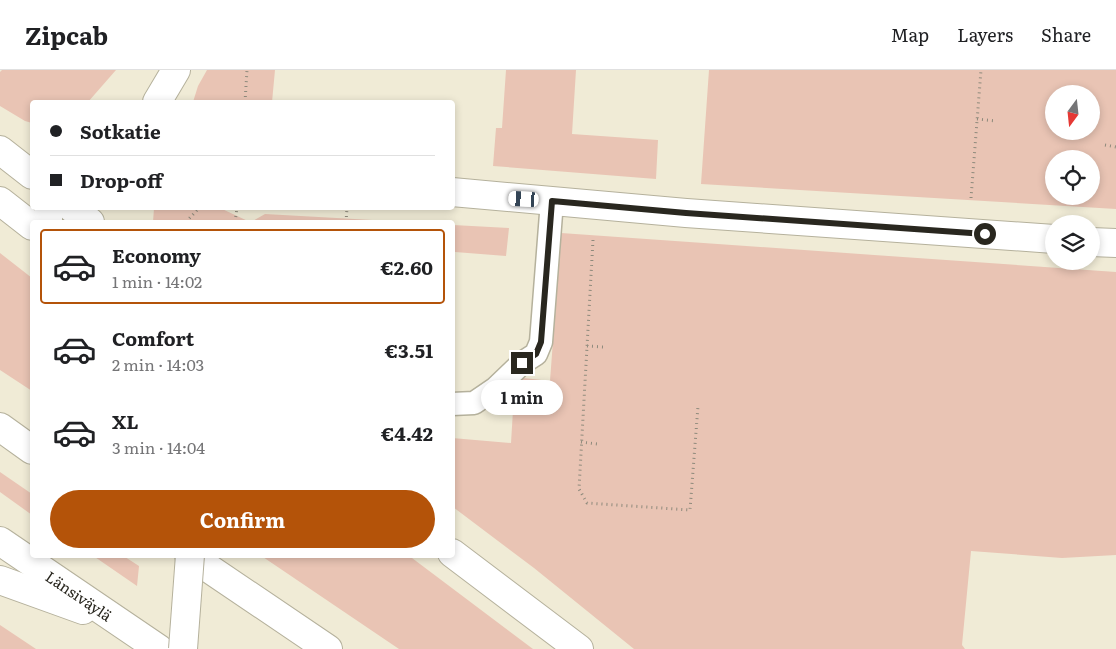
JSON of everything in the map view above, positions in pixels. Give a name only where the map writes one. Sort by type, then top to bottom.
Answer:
[{"type":"main road","points":[[158,100],[176,70]]},
{"type":"main road","points":[[0,150],[30,173]]},
{"type":"main road","points":[[455,192],[686,213],[1045,238]]},
{"type":"main road","points":[[0,201],[30,224]]},
{"type":"main road","points":[[75,210],[87,220]]},
{"type":"main road","points":[[92,220],[100,210]]},
{"type":"main road","points":[[1100,242],[1116,243]]},
{"type":"main road","points":[[0,427],[30,449]]},
{"type":"main road","name":"Länsiväylä","points":[[0,541],[159,649]]},
{"type":"main road","points":[[455,554],[579,649]]},
{"type":"main road","points":[[183,649],[189,558]]},
{"type":"main road","points":[[193,558],[328,649]]},
{"type":"main road","points":[[0,580],[124,625]]},
{"type":"lane","points":[[455,404],[474,403],[496,388],[522,363],[536,354],[541,342],[552,201]]},
{"type":"path","points":[[245,100],[247,70]]},
{"type":"path","points":[[968,233],[981,70]]},
{"type":"path","points":[[977,119],[996,121]]},
{"type":"path","points":[[1106,145],[1116,146]]},
{"type":"path","points":[[595,204],[579,489],[587,503],[690,510],[698,406]]},
{"type":"path","points":[[188,220],[197,210]]},
{"type":"path","points":[[587,346],[604,347]]},
{"type":"path","points":[[581,442],[596,444]]},
{"type":"shaded area","points":[[2,70],[116,70],[90,100],[30,100],[30,122],[0,106],[0,72]]},
{"type":"shaded area","points":[[207,70],[275,70],[272,100],[194,100],[198,86]]},
{"type":"shaded area","points":[[506,70],[576,70],[572,134],[658,140],[656,179],[493,166],[496,128],[502,128]]},
{"type":"shaded area","points":[[709,70],[1116,70],[1116,209],[1050,205],[1100,205],[1100,150],[1045,150],[1045,205],[701,184]]},
{"type":"shaded area","points":[[154,210],[224,210],[246,220],[153,220]]},
{"type":"shaded area","points":[[265,214],[372,220],[254,220]]},
{"type":"shaded area","points":[[455,225],[509,228],[506,256],[455,252]]},
{"type":"shaded area","points":[[561,233],[1045,267],[1045,270],[1116,272],[1116,555],[1062,558],[971,551],[962,645],[965,649],[634,649],[534,568],[455,509],[455,438],[511,443],[515,377],[550,381]]},
{"type":"shaded area","points":[[0,253],[30,276],[30,390],[0,370]]},
{"type":"shaded area","points":[[0,472],[30,493],[30,514],[0,492]]},
{"type":"shaded area","points":[[96,558],[127,558],[139,566],[137,586]]},
{"type":"shaded area","points":[[264,558],[412,558],[533,649],[399,649]]},
{"type":"shaded area","points":[[0,625],[36,649],[0,649]]},
{"type":"route","points":[[522,363],[536,354],[541,342],[552,201],[686,213],[985,234]]}]
